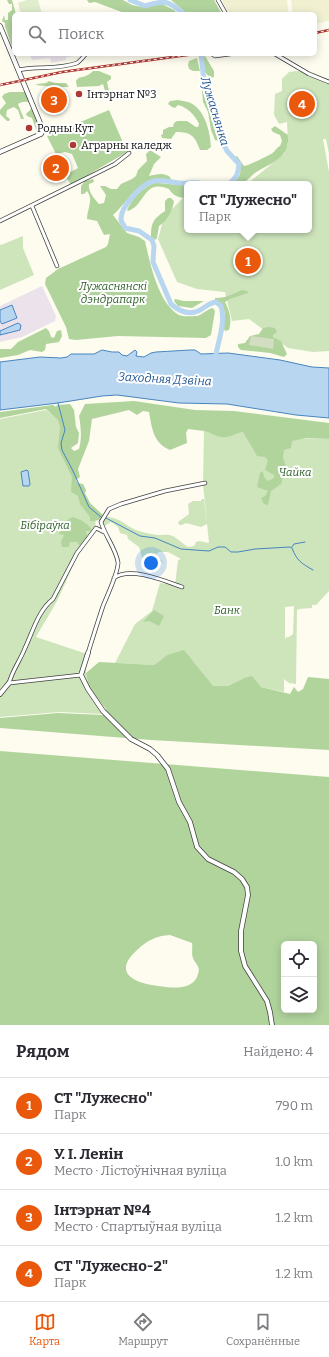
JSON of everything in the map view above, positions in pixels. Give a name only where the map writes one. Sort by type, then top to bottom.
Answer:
[{"type":"street","points":[[218,0],[225,12]]},
{"type":"street","points":[[0,26],[12,55]]},
{"type":"street","points":[[0,152],[41,134],[43,130],[12,56]]},
{"type":"street","points":[[18,70],[28,67],[58,67],[78,62],[84,56]]},
{"type":"street","points":[[278,56],[309,74],[329,82]]},
{"type":"street","points":[[0,221],[114,165],[130,153]]},
{"type":"street","points":[[32,206],[56,266]]},
{"type":"street","points":[[0,694],[9,683],[13,670],[26,648],[33,628],[48,603],[53,599],[77,553],[109,509],[165,491],[205,483]]},
{"type":"street","points":[[101,522],[118,563],[117,572],[113,579],[81,675],[88,689],[103,711],[132,739],[150,749],[157,755],[168,769],[179,802],[190,822],[197,847],[208,859],[234,872],[242,879],[247,887],[248,895],[241,931],[241,951],[245,966],[267,1001],[272,1025]]},
{"type":"street","points":[[96,528],[104,532]]},
{"type":"street","points":[[113,579],[118,575],[138,574],[182,587]]},
{"type":"street","points":[[9,683],[81,675]]},
{"type":"shaded area","points":[[31,56],[74,56],[66,57],[66,60],[51,63],[50,58],[32,60]]},
{"type":"shaded area","points":[[42,286],[56,316],[55,321],[22,337],[0,342],[0,306]]},
{"type":"green space","points":[[7,0],[12,0],[15,12],[12,12],[12,47],[5,23],[2,21],[4,15],[5,20],[8,20],[8,13],[12,10],[12,4],[9,4]]},
{"type":"green space","points":[[27,0],[38,0],[41,12],[20,12],[18,3]]},
{"type":"green space","points":[[87,0],[123,0],[132,5],[146,8],[160,3],[176,12],[122,12],[95,2],[89,3]]},
{"type":"green space","points":[[171,0],[214,0],[221,12],[184,12]]},
{"type":"green space","points":[[222,0],[287,0],[288,11],[229,12]]},
{"type":"green space","points":[[291,0],[329,0],[329,21],[317,24],[317,12],[293,12]]},
{"type":"green space","points":[[205,56],[214,71],[214,77],[210,78],[204,71],[203,57]]},
{"type":"green space","points":[[197,58],[200,71],[193,71],[189,69],[189,61]]},
{"type":"green space","points":[[93,71],[99,71],[111,76],[111,79],[107,82],[109,91],[105,91],[103,84],[99,86],[77,87],[76,81],[78,78],[86,76]]},
{"type":"green space","points":[[289,72],[312,72],[329,80],[329,154],[326,139],[323,139],[329,172],[329,351],[313,352],[288,348],[249,319],[232,321],[225,292],[197,289],[177,282],[158,239],[164,217],[184,197],[184,233],[312,233],[312,181],[251,181],[284,154],[288,144],[287,122],[279,124],[274,115],[275,94],[282,91],[282,79]]},
{"type":"green space","points":[[49,81],[55,83],[66,83],[69,87],[36,85]]},
{"type":"green space","points":[[203,90],[212,113],[219,141],[215,140],[211,130],[208,112],[203,102]]},
{"type":"green space","points":[[10,92],[25,92],[27,94],[31,104],[22,102],[18,104],[24,119],[21,119],[18,110],[14,107],[7,110],[6,116],[10,119],[9,121],[7,121],[0,114],[0,110],[6,103],[2,97],[4,94]]},
{"type":"green space","points":[[178,100],[194,105],[199,109],[206,121],[211,147],[207,150],[200,150],[194,138],[189,134],[176,132],[171,139],[162,138],[161,135],[163,134],[163,130],[173,127],[174,123],[177,121],[187,121],[198,127],[198,121],[188,110],[178,105],[175,108],[168,104],[170,101]]},
{"type":"green space","points":[[31,104],[41,129],[38,133],[32,118],[26,114],[31,109]]},
{"type":"green space","points":[[109,110],[127,152],[71,185],[65,175],[78,168],[72,154],[65,152],[56,154],[47,136]]},
{"type":"green space","points":[[275,126],[288,135],[288,143],[283,155],[279,159],[255,173],[246,181],[236,181],[239,177],[240,168],[235,157],[237,156],[244,166],[254,163],[271,154],[280,146],[282,141],[280,135],[273,132],[271,129]]},
{"type":"green space","name":"Лужаснянскі дэндрапарк","points":[[150,150],[161,157],[154,164],[149,176],[164,174],[171,178],[169,180],[158,180],[142,185],[113,215],[127,233],[139,237],[145,241],[156,282],[160,292],[172,309],[180,316],[197,316],[213,308],[215,311],[211,335],[206,338],[118,336],[76,340],[69,339],[66,327],[45,284],[46,278],[58,269],[106,247],[110,234],[104,235],[97,221],[87,219],[90,198],[87,191],[84,194],[81,194],[81,186],[85,181],[93,179],[94,182],[89,184],[90,192],[99,204],[104,203],[106,195],[100,186],[117,189],[121,184],[132,179],[147,161],[146,154]]},
{"type":"green space","points":[[154,183],[184,185],[184,198],[176,196],[169,189],[154,187],[149,190],[134,208],[128,211],[129,205],[145,188]]},
{"type":"green space","points":[[168,198],[171,198],[174,201],[172,208],[167,218],[159,226],[157,238],[155,240],[151,237],[152,225],[155,219],[165,211],[165,201]]},
{"type":"green space","points":[[23,236],[23,248],[34,275],[0,290],[0,244],[1,245]]},
{"type":"green space","points":[[242,290],[247,291],[248,293],[225,302],[229,312],[230,326],[229,330],[225,331],[223,323],[224,312],[220,305],[215,301],[215,298],[227,297]]},
{"type":"green space","points":[[175,299],[184,301],[204,301],[192,308],[178,306],[174,301]]},
{"type":"green space","points":[[46,328],[51,337],[54,338],[57,331],[61,330],[62,336],[59,342],[46,344],[45,350],[42,352],[30,350],[18,355],[0,358],[0,349],[11,349],[18,342]]},
{"type":"green space","points":[[263,328],[275,328],[277,332],[273,335],[273,337],[281,341],[287,354],[284,357],[270,353],[241,350],[238,347],[238,344],[245,343],[250,336],[259,334]]},
{"type":"green space","points":[[251,336],[274,339],[273,349],[249,345]]},
{"type":"green space","points":[[134,401],[195,410],[234,411],[329,423],[329,439],[306,438],[292,441],[291,448],[284,450],[283,457],[286,467],[281,484],[271,491],[268,505],[264,504],[261,498],[265,496],[268,491],[257,487],[260,473],[263,471],[264,477],[268,481],[274,478],[274,475],[265,470],[268,460],[265,457],[257,456],[243,432],[228,437],[222,437],[204,431],[188,429],[186,433],[187,443],[170,450],[160,443],[154,434],[149,412],[143,411],[137,415],[129,410],[92,419],[89,441],[78,469],[80,477],[76,480],[78,483],[83,484],[86,490],[85,493],[90,503],[103,515],[100,520],[90,521],[90,517],[80,504],[78,496],[71,492],[72,477],[58,448],[60,427],[58,420],[46,409],[0,418],[0,412],[53,405],[56,407],[57,405],[70,404],[74,410],[76,427],[79,433],[78,443],[71,448],[74,451],[79,449],[81,441],[79,416],[85,404]]},
{"type":"green space","name":"Бібіраўка","points":[[46,410],[58,419],[62,431],[59,442],[80,491],[96,516],[95,533],[79,554],[59,597],[36,637],[87,654],[86,673],[89,688],[105,710],[102,714],[59,712],[0,717],[0,419]]},
{"type":"green space","name":"Банк","points":[[239,426],[292,438],[329,439],[329,591],[316,605],[312,605],[312,608],[297,610],[296,684],[289,683],[284,679],[284,692],[261,687],[244,678],[228,686],[212,686],[203,675],[167,655],[154,665],[115,663],[135,624],[152,611],[160,583],[175,585],[178,560],[181,559],[168,552],[159,552],[156,554],[164,563],[155,559],[143,560],[139,547],[128,539],[127,535],[120,533],[118,527],[111,522],[105,526],[102,521],[106,517],[111,517],[120,520],[141,532],[157,535],[171,535],[188,547],[194,546],[196,542],[199,541],[209,543],[203,484],[204,431]],"holes":[[[294,606],[293,634],[285,639],[285,607]]]},
{"type":"green space","points":[[204,499],[207,524],[201,527],[186,523],[179,525],[178,522],[189,514],[188,504],[193,501],[201,501]]},
{"type":"green space","points":[[72,517],[84,522],[91,528],[91,531],[86,531],[87,536],[82,545],[79,545],[77,542],[70,542],[69,547],[62,547],[61,542],[64,535],[59,533],[63,530],[64,522]]},
{"type":"green space","points":[[154,610],[164,616],[159,626],[149,621],[143,622]]},
{"type":"green space","points":[[184,650],[213,686],[228,686],[244,678],[252,676],[261,687],[290,694],[294,687],[298,692],[303,689],[308,677],[329,679],[329,750],[151,740],[0,728],[0,718],[58,713],[103,715],[106,709],[89,688],[86,673],[99,662],[154,665],[167,655]]},
{"type":"green space","points":[[0,751],[329,777],[329,1025],[0,1025]],"holes":[[[170,935],[192,943],[192,956],[199,971],[194,982],[188,985],[175,988],[149,985],[129,976],[126,971],[126,965],[130,958],[137,950],[152,939]]]},
{"type":"water","points":[[12,305],[17,318],[2,324],[0,321],[0,310]]},
{"type":"water","points":[[18,323],[21,325],[20,330],[0,335],[0,331]]},
{"type":"water","name":"Заходняя Дзвіна","points":[[102,350],[119,352],[122,355],[127,356],[135,350],[137,352],[136,356],[144,357],[156,352],[195,350],[201,354],[228,353],[280,360],[312,367],[329,368],[329,418],[296,415],[227,404],[179,403],[117,395],[0,410],[0,362],[40,357],[61,358],[67,357],[71,354],[94,354]]},
{"type":"water","points":[[27,470],[30,484],[29,486],[23,486],[21,472]]},
{"type":"waterway","name":"Лужаснянка","points":[[130,0],[145,6],[166,2],[182,12]]},
{"type":"waterway","name":"Лужаснянка","points":[[201,56],[204,82],[223,143],[227,151],[239,164],[237,175],[233,181]]},
{"type":"waterway","name":"Лужаснянка","points":[[184,183],[160,180],[149,183],[138,191],[128,202],[121,220],[125,228],[139,231],[152,240],[154,246],[153,262],[171,304],[177,309],[191,313],[216,302],[221,306],[223,319],[215,359]]},
{"type":"waterway","points":[[58,403],[65,430],[61,443],[62,450],[89,507],[101,517]]},
{"type":"waterway","points":[[106,518],[140,536],[155,538],[181,549],[209,551],[218,547],[225,547],[231,552],[238,552],[255,549],[290,547],[300,561],[313,570]]},
{"type":"waterway","points":[[292,547],[294,544],[305,542]]},
{"type":"railway","points":[[317,33],[329,30]]},
{"type":"railway","points":[[0,85],[62,72],[180,56]]},
{"type":"place","name":"Інтэрнат №3","points":[[79,94]]},
{"type":"place","name":"Інтэрнат №4","points":[[54,100]]},
{"type":"place","name":"СТ \"Лужесно-2\"","points":[[302,104]]},
{"type":"place","name":"Родны Кут","points":[[29,128]]},
{"type":"place","name":"Аграрны каледж","points":[[73,145]]},
{"type":"place","name":"У. І. Ленін","points":[[56,168]]},
{"type":"place","name":"СТ \"Лужесно\"","points":[[248,261]]},
{"type":"park label","name":"Чайка","points":[[295,472]]}]
